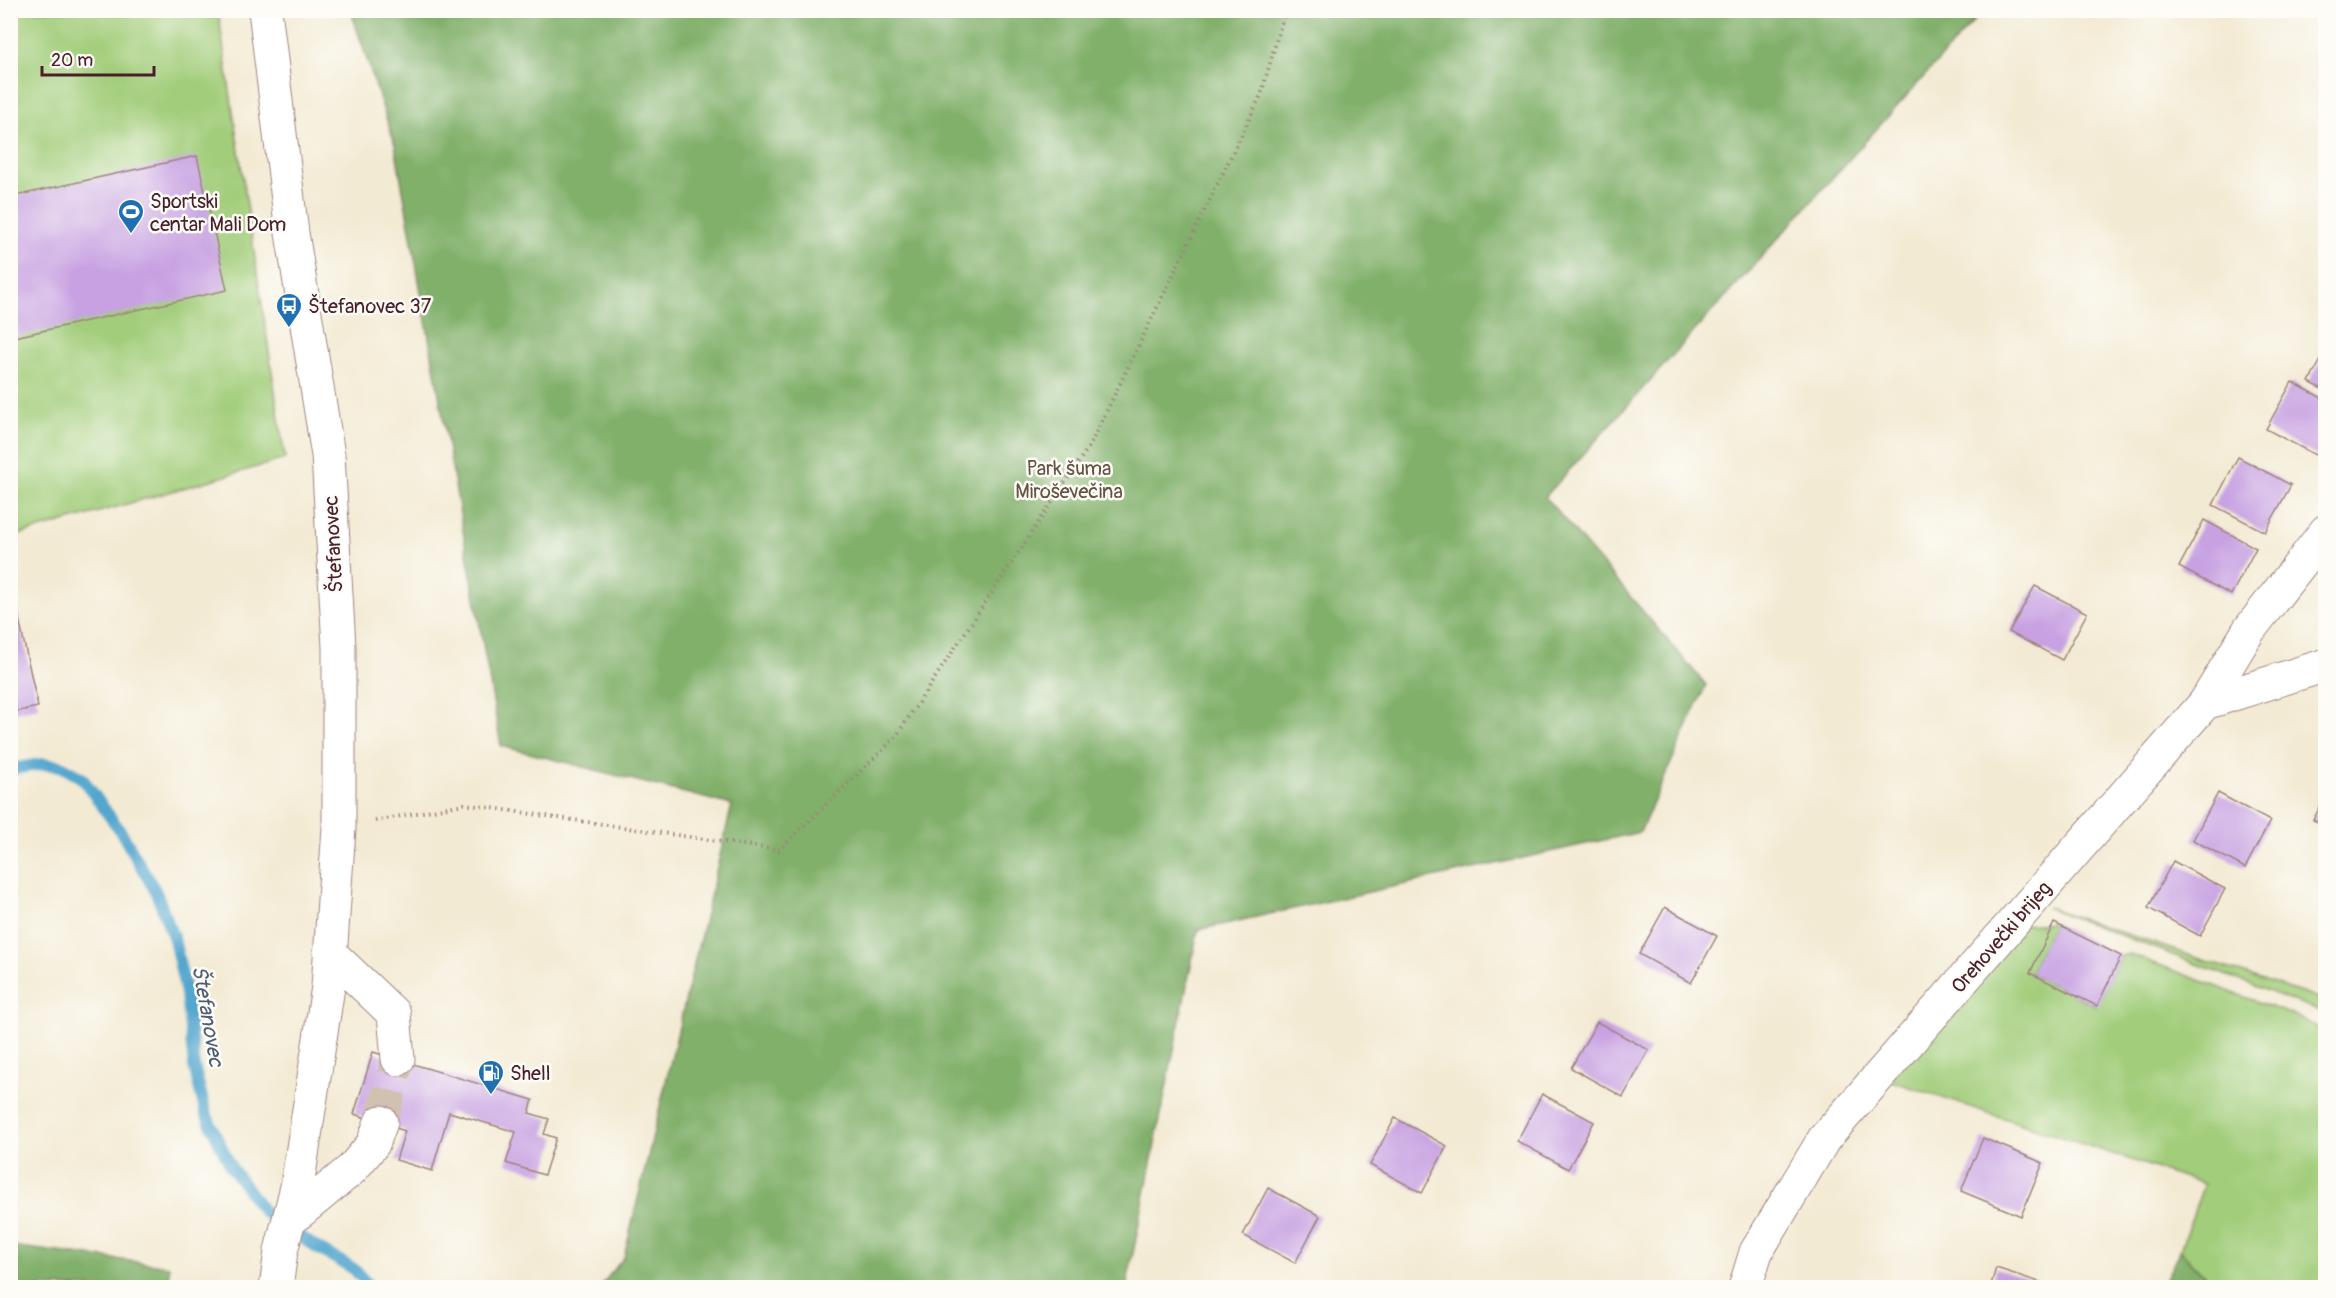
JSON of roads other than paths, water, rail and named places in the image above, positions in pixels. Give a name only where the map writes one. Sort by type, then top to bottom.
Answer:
[{"type":"street","name":"Štefanovec","points":[[265,10],[292,233],[328,455],[339,647],[339,828],[328,987],[297,1187],[285,1236]]},
{"type":"street","name":"Orehovečki brijeg","points":[[1745,1287],[1756,1252],[1824,1139],[2205,703],[2249,630],[2325,531]]},
{"type":"street","points":[[2205,703],[2325,664]]},
{"type":"street","points":[[331,954],[394,1014],[398,1059]]},
{"type":"street","points":[[276,1287],[285,1236],[352,1169],[373,1144],[381,1122]]},
{"type":"waterway","name":"Štefanovec","points":[[10,769],[43,764],[61,766],[82,778],[121,832],[156,892],[174,939],[186,993],[194,1066],[206,1114],[231,1167],[264,1212],[317,1248],[354,1269],[371,1288]]},
{"type":"tunnel","points":[[381,1122],[398,1059]]},
{"type":"place","name":"Sportski centar Mali Dom","points":[[131,235]]},
{"type":"place","name":"Štefanovec 37","points":[[289,329]]},
{"type":"place","name":"Shell","points":[[491,1096]]},
{"type":"park label","name":"Park šuma Miroševečina","points":[[1069,480]]}]
